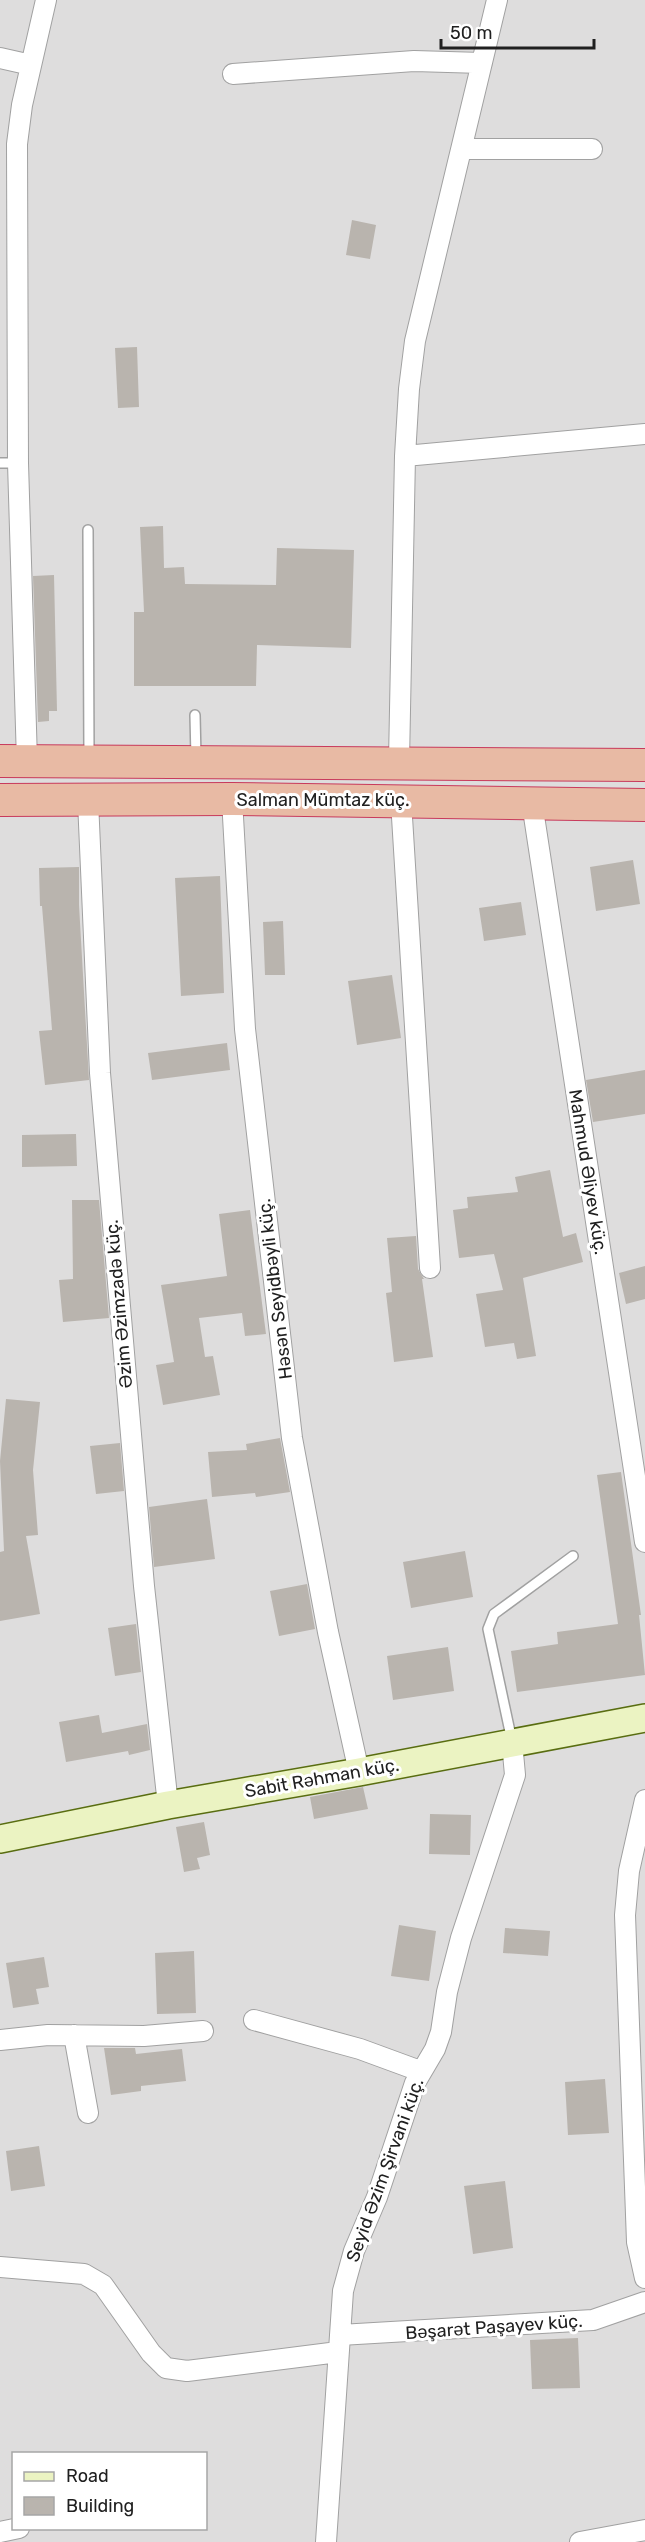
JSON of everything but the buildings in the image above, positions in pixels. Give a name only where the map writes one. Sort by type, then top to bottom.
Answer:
[{"type":"highway","points":[[13,761],[399,761],[645,765]]},
{"type":"highway","points":[[399,761],[401,801]]},
{"type":"highway","name":"Salman Mümtaz küç.","points":[[0,800],[232,799],[645,805]]},
{"type":"main road","name":"Sabit Rəhman küç.","points":[[0,1839],[168,1805],[359,1773],[645,1718]]},
{"type":"street","points":[[13,761],[9,463],[17,144],[31,65],[46,0]]},
{"type":"street","points":[[399,761],[405,456],[409,389],[415,341],[497,0]]},
{"type":"street","points":[[0,58],[31,65]]},
{"type":"street","points":[[232,74],[414,61],[482,63]]},
{"type":"street","points":[[462,149],[592,149]]},
{"type":"street","points":[[405,456],[645,434]]},
{"type":"street","name":"Həsən Seyidbəyli küç.","points":[[232,799],[245,1029],[292,1438],[328,1632],[359,1773]]},
{"type":"street","name":"Əzim Əzimzadə küç.","points":[[88,801],[100,1073],[144,1586],[168,1805]]},
{"type":"street","points":[[401,801],[430,1268]]},
{"type":"street","name":"Mahmud Əliyev küç.","points":[[532,802],[645,1542]]},
{"type":"street","name":"Seyid Əzim Şirvani küç.","points":[[326,2542],[343,2291],[354,2251],[377,2197],[420,2071],[435,2049],[441,2032],[447,1992],[461,1938],[514,1775],[512,1742]]},
{"type":"street","points":[[645,1800],[628,1871],[625,1915],[638,2242],[645,2278]]},
{"type":"street","points":[[254,2020],[360,2049],[420,2071]]},
{"type":"street","points":[[0,2040],[48,2035],[144,2036],[203,2031]]},
{"type":"street","points":[[74,2035],[88,2113]]},
{"type":"street","name":"Bəşarət Paşayev küç.","points":[[0,2267],[84,2274],[103,2285],[151,2353],[166,2368],[188,2371],[339,2343],[593,2320],[645,2302]]},
{"type":"street","points":[[580,2542],[645,2530]]},
{"type":"lane","points":[[88,530],[89,761]]},
{"type":"lane","points":[[195,715],[196,762]]},
{"type":"lane","points":[[512,1742],[488,1629],[494,1614],[573,1556]]},
{"type":"shaded area","points":[[0,0],[645,0],[645,2542],[0,2542]]}]
